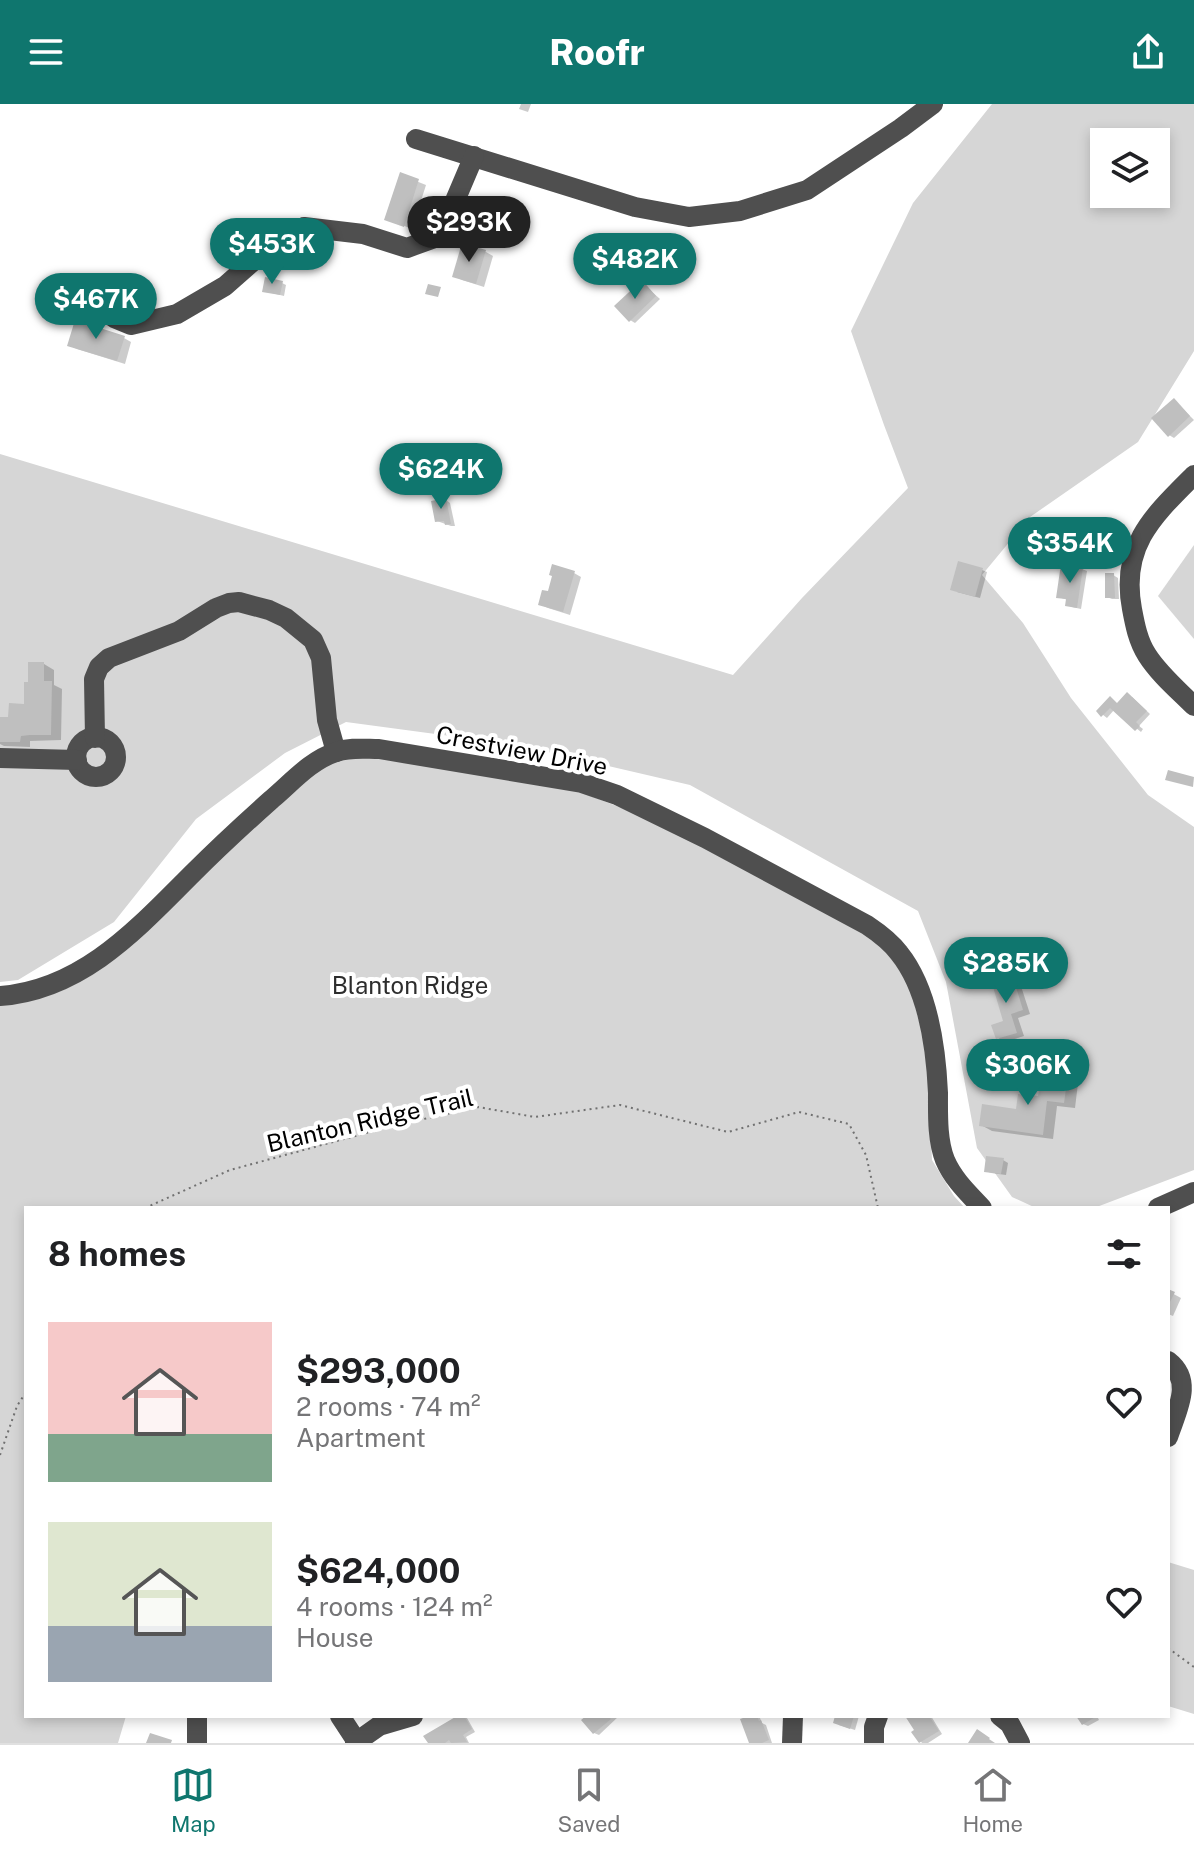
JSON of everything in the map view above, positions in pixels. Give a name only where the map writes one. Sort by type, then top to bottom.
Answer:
[{"type":"street","points":[[416,139],[635,207],[689,217],[740,211],[807,190],[933,104]]},
{"type":"street","points":[[114,318],[131,325],[177,314],[225,286],[266,250],[304,227],[363,234],[407,248],[440,236],[474,156]]},
{"type":"street","points":[[1194,475],[1160,509],[1139,540],[1130,568],[1129,585],[1135,626],[1147,654],[1194,706]]},
{"type":"street","points":[[95,738],[94,679],[99,667],[109,658],[179,631],[216,608],[239,602],[286,618],[313,640],[321,658],[327,720],[336,752]]},
{"type":"street","points":[[95,738],[107,741],[115,750],[112,769],[101,777],[88,776],[77,760],[83,743],[95,738]]},
{"type":"street","name":"Crestview Drive","points":[[0,996],[50,986],[116,947],[255,814],[315,762],[336,752],[356,748],[379,749],[582,783],[656,813],[885,937],[910,968],[924,1004],[935,1046],[943,1157],[960,1186],[980,1206]]},
{"type":"street","points":[[0,758],[77,760]]},
{"type":"street","points":[[1162,1206],[1194,1192]]},
{"type":"street","points":[[1170,1363],[1180,1371],[1185,1387],[1170,1431]]},
{"type":"street","points":[[197,1718],[197,1743]]},
{"type":"street","points":[[341,1718],[356,1742],[379,1726],[406,1718]]},
{"type":"street","points":[[792,1743],[793,1718]]},
{"type":"street","points":[[874,1743],[877,1718]]},
{"type":"street","points":[[1002,1718],[1010,1724],[1020,1743]]},
{"type":"path","name":"Blanton Ridge Trail","points":[[149,1206],[230,1170],[449,1113],[478,1107],[535,1117],[620,1105],[728,1132],[799,1112],[849,1124],[866,1155],[878,1206]]},
{"type":"path","points":[[0,1455],[17,1406],[24,1395]]},
{"type":"path","points":[[1170,1649],[1194,1667]]},
{"type":"green space","points":[[992,104],[1194,104],[1194,351],[1138,442],[1030,517],[982,575],[1023,623],[1071,698],[1148,795],[1194,827],[1194,1170],[1099,1206],[1032,1206],[1012,1197],[977,1148],[946,982],[918,911],[690,785],[518,745],[346,722],[285,753],[196,819],[114,922],[18,980],[0,982],[0,454],[733,675],[908,488],[851,331],[913,203]]},
{"type":"green space","points":[[1194,545],[1194,639],[1158,596]]},
{"type":"green space","name":"Blanton Ridge","points":[[362,754],[570,788],[645,817],[880,941],[910,986],[927,1052],[932,1160],[963,1206],[24,1206],[24,1718],[125,1718],[118,1743],[0,1743],[0,1004],[61,991],[92,975],[325,764]]},
{"type":"green space","points":[[1170,1563],[1194,1570],[1194,1714],[1170,1707]]},
{"type":"building","points":[[400,172],[419,179],[404,227],[384,220]]},
{"type":"building","points":[[462,243],[486,250],[476,284],[452,277]]},
{"type":"building","points":[[265,277],[283,281],[280,295],[262,292]]},
{"type":"building","points":[[642,280],[656,296],[629,322],[614,306]]},
{"type":"building","points":[[428,284],[441,287],[438,297],[425,294]]},
{"type":"building","points":[[75,320],[125,336],[117,361],[67,346]]},
{"type":"building","points":[[1174,398],[1190,416],[1168,437],[1151,418]]},
{"type":"building","points":[[446,498],[451,524],[445,525],[444,521],[435,522],[431,501]]},
{"type":"building","points":[[958,561],[983,568],[975,597],[950,590]]},
{"type":"building","points":[[552,564],[575,571],[563,612],[538,605],[542,590],[548,591]]},
{"type":"building","points":[[1061,564],[1083,567],[1077,608],[1065,606],[1066,599],[1056,598]]},
{"type":"building","points":[[1105,573],[1114,573],[1115,598],[1105,598]]},
{"type":"building","points":[[28,662],[44,662],[44,681],[52,681],[51,735],[21,736],[20,742],[0,742],[0,717],[8,717],[9,703],[24,704]]},
{"type":"building","points":[[1127,692],[1147,711],[1136,722],[1140,726],[1135,731],[1110,708],[1101,717],[1096,711],[1110,696],[1117,703]]},
{"type":"building","points":[[1168,770],[1194,777],[1193,787],[1165,780]]},
{"type":"building","points":[[1012,974],[1023,1010],[1011,1014],[1017,1033],[996,1039],[991,1025],[1003,1021],[991,980]]},
{"type":"building","points":[[1053,1065],[1069,1067],[1064,1103],[1047,1101],[1043,1135],[979,1126],[982,1104],[1016,1109],[1018,1094],[1038,1096],[1040,1085],[1050,1087]]},
{"type":"building","points":[[986,1156],[1004,1158],[1001,1174],[984,1172]]},
{"type":"building","points":[[454,1718],[465,1718],[472,1729],[463,1735],[467,1742],[451,1743],[449,1740],[445,1743],[428,1743],[423,1736]]},
{"type":"building","points":[[584,1718],[611,1719],[593,1734],[581,1720]]},
{"type":"building","points":[[834,1718],[853,1718],[850,1729],[833,1723]]},
{"type":"building","points":[[906,1718],[930,1718],[939,1731],[919,1743],[911,1732],[914,1730]]},
{"type":"building","points":[[1077,1718],[1094,1718],[1082,1725]]},
{"type":"building","points":[[740,1719],[761,1720],[769,1740],[749,1743]]},
{"type":"building","points":[[977,1729],[990,1738],[995,1743],[968,1743]]},
{"type":"building","points":[[150,1733],[172,1740],[171,1743],[146,1743]]}]
